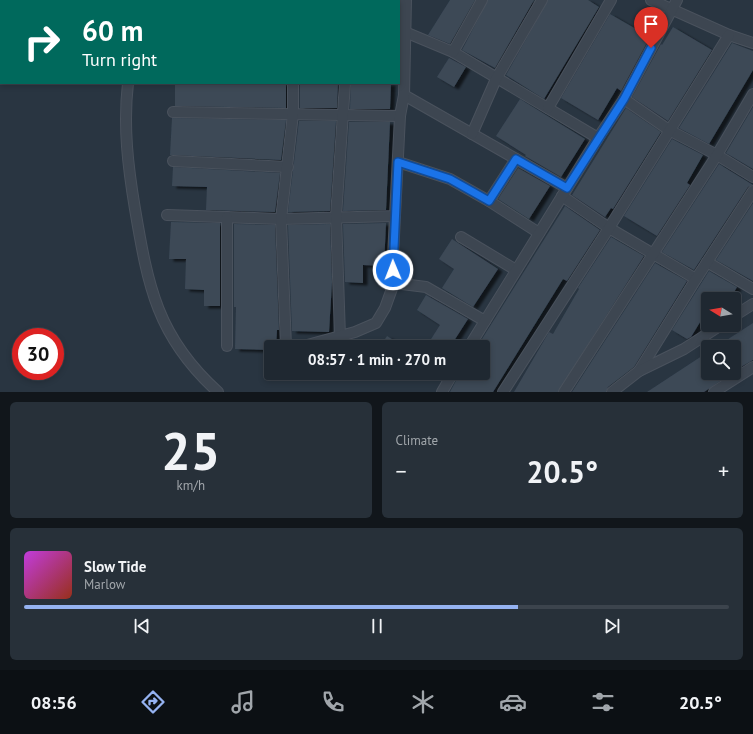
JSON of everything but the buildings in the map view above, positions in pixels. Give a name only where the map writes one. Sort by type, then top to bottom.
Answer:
[{"type":"street","points":[[453,52],[482,0]]},
{"type":"street","points":[[472,134],[496,79],[542,0]]},
{"type":"street","points":[[548,108],[611,0]]},
{"type":"street","points":[[651,0],[671,11],[729,35],[753,43]]},
{"type":"street","points":[[473,340],[564,192],[624,99],[677,0]]},
{"type":"street","points":[[328,340],[376,323],[385,308],[394,283],[393,257],[400,116],[404,95],[404,2]]},
{"type":"street","points":[[405,32],[453,52],[496,79],[598,138]]},
{"type":"street","points":[[503,392],[609,228],[729,35]]},
{"type":"street","points":[[128,84],[126,130],[128,168],[148,280],[155,302],[177,345],[192,365],[218,392]]},
{"type":"street","points":[[286,340],[281,219],[293,114],[293,84]]},
{"type":"street","points":[[340,337],[336,216],[345,84]]},
{"type":"street","points":[[564,392],[717,154],[753,94]]},
{"type":"street","points":[[404,95],[516,159],[564,192],[609,228],[696,279]]},
{"type":"street","points":[[624,99],[669,130],[717,154],[753,177]]},
{"type":"street","points":[[173,112],[400,116]]},
{"type":"street","points":[[489,201],[516,159]]},
{"type":"street","points":[[173,161],[288,167]]},
{"type":"street","points":[[398,162],[450,179],[489,201],[539,234]]},
{"type":"street","points":[[639,371],[753,191]]},
{"type":"street","points":[[168,215],[281,219],[336,216],[395,216]]},
{"type":"street","points":[[227,217],[227,346]]},
{"type":"street","points":[[461,237],[516,270]]},
{"type":"street","points":[[707,262],[753,289]]},
{"type":"street","points":[[394,283],[426,287],[485,321]]},
{"type":"street","points":[[741,312],[753,304]]},
{"type":"street","points":[[612,392],[639,371],[684,350],[711,332]]},
{"type":"street","points":[[714,392],[753,367]]},
{"type":"street","points":[[442,392],[449,380]]},
{"type":"route","points":[[393,270],[398,162],[450,179],[489,201],[516,159],[567,188],[624,99],[651,48]]}]
